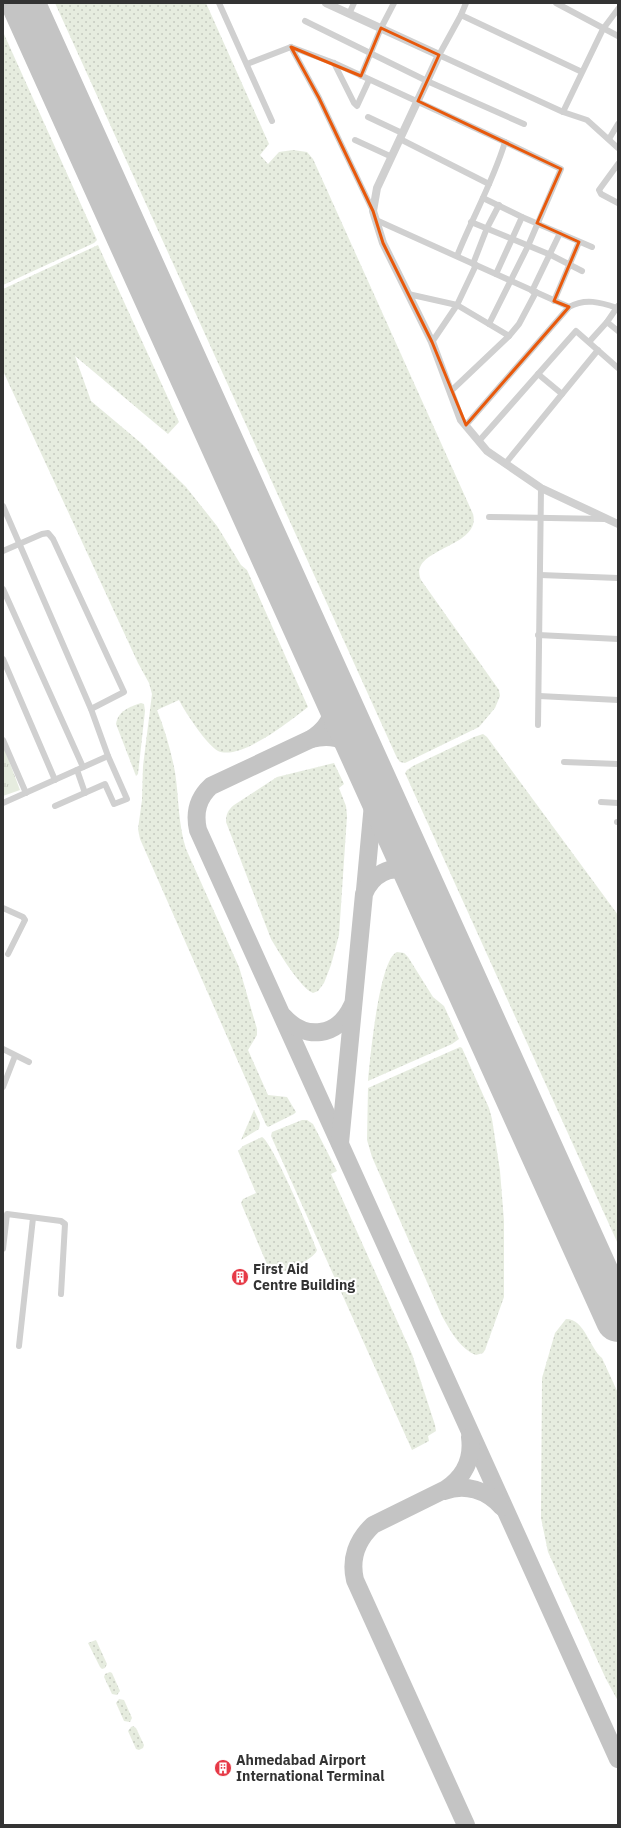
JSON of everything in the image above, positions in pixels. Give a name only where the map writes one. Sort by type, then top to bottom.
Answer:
[{"type":"street","points":[[220,3],[272,121]]},
{"type":"street","points":[[326,3],[563,112],[587,120],[618,148]]},
{"type":"street","points":[[349,14],[354,3]]},
{"type":"street","points":[[361,76],[372,54],[381,28],[394,3]]},
{"type":"street","points":[[374,216],[377,188],[439,55],[466,3]]},
{"type":"street","points":[[556,3],[618,36]]},
{"type":"street","points":[[563,112],[603,29],[618,9]]},
{"type":"street","points":[[461,15],[582,72]]},
{"type":"street","points":[[305,21],[427,81],[524,124]]},
{"type":"street","points":[[247,64],[291,47],[418,101],[560,169],[528,246],[489,324]]},
{"type":"street","points":[[291,47],[319,98],[374,216],[383,243],[432,342],[461,420],[487,451],[541,488],[618,524]]},
{"type":"street","points":[[334,64],[357,106],[369,80]]},
{"type":"street","points":[[368,117],[489,184]]},
{"type":"street","points":[[609,139],[618,124]]},
{"type":"street","points":[[355,140],[392,156]]},
{"type":"street","points":[[457,256],[471,222],[484,198],[505,142]]},
{"type":"street","points":[[618,164],[599,190],[601,194],[618,203]]},
{"type":"street","points":[[484,198],[522,217],[592,247]]},
{"type":"street","points":[[432,342],[457,305],[487,228],[499,205]]},
{"type":"street","points":[[374,216],[568,307]]},
{"type":"street","points":[[496,274],[522,217]]},
{"type":"street","points":[[471,222],[551,255],[582,271]]},
{"type":"street","points":[[451,391],[509,336],[519,324],[560,233]]},
{"type":"street","points":[[554,300],[579,242]]},
{"type":"street","points":[[408,294],[457,305],[509,336]]},
{"type":"street","points":[[466,425],[568,307],[576,303],[584,302],[594,302],[617,307],[607,322],[589,342]]},
{"type":"street","points":[[607,322],[618,331]]},
{"type":"street","points":[[479,441],[576,331],[618,368]]},
{"type":"street","points":[[506,464],[598,350]]},
{"type":"street","points":[[538,374],[562,394]]},
{"type":"street","points":[[538,725],[541,488]]},
{"type":"street","points":[[3,506],[127,799],[114,804],[105,784],[55,806]]},
{"type":"street","points":[[489,517],[607,519]]},
{"type":"street","points":[[3,551],[42,534],[48,533],[53,539],[124,692],[90,709]]},
{"type":"street","points":[[540,575],[618,578]]},
{"type":"street","points":[[3,589],[80,769],[85,793]]},
{"type":"street","points":[[538,635],[618,639]]},
{"type":"street","points":[[3,659],[55,780]]},
{"type":"street","points":[[539,696],[618,700]]},
{"type":"street","points":[[3,740],[26,793]]},
{"type":"street","points":[[3,803],[108,756]]},
{"type":"street","points":[[564,762],[618,764]]},
{"type":"street","points":[[601,802],[618,803]]},
{"type":"street","points":[[3,908],[23,917],[25,920],[8,954]]},
{"type":"street","points":[[3,1049],[29,1062]]},
{"type":"street","points":[[3,1087],[15,1056]]},
{"type":"street","points":[[3,1249],[5,1213],[61,1221],[65,1224],[61,1294]]},
{"type":"street","points":[[19,1346],[33,1218]]},
{"type":"highlighted area","points":[[381,28],[439,55],[418,101],[561,169],[537,223],[579,242],[554,301],[569,307],[466,425],[432,342],[383,243],[373,211],[319,98],[291,47],[361,76]]},
{"type":"green space","points":[[55,3],[206,3],[269,144],[260,155],[268,164],[279,152],[293,150],[307,152],[313,159],[473,514],[473,525],[467,534],[424,561],[420,569],[421,580],[499,690],[500,696],[495,708],[479,727],[405,763],[400,762],[397,758]]},
{"type":"green space","points":[[3,32],[97,240],[94,243],[3,285]]},
{"type":"green space","points":[[98,245],[179,422],[168,434],[75,356],[91,401],[141,443],[186,487],[217,526],[241,565],[247,570],[308,707],[265,738],[252,745],[228,753],[218,751],[213,748],[191,720],[179,700],[157,710],[170,748],[183,840],[239,967],[257,1029],[257,1035],[248,1050],[268,1095],[287,1097],[296,1112],[268,1127],[140,839],[138,829],[142,800],[143,766],[152,694],[149,683],[138,663],[3,371],[3,289]]},
{"type":"green space","points":[[141,703],[144,704],[145,711],[138,774],[136,776],[116,724],[119,716],[125,710]]},
{"type":"green space","points":[[483,734],[487,737],[618,915],[618,1244],[405,773],[413,766]]},
{"type":"green space","points":[[3,745],[20,790],[3,796]]},
{"type":"green space","points":[[334,763],[344,784],[339,788],[346,806],[347,816],[339,935],[331,965],[324,983],[318,991],[313,993],[302,985],[271,939],[226,819],[228,812],[234,805],[277,777]]},
{"type":"green space","points":[[397,952],[404,953],[408,957],[433,997],[444,1006],[459,1039],[452,1044],[368,1081],[373,1033],[380,990],[385,972],[391,959]]},
{"type":"green space","points":[[460,1047],[462,1048],[489,1108],[492,1119],[500,1171],[504,1221],[504,1297],[485,1350],[483,1353],[476,1355],[460,1344],[442,1316],[372,1157],[367,1140],[368,1088]]},
{"type":"green space","points":[[254,1110],[260,1123],[259,1129],[241,1140]]},
{"type":"green space","points":[[302,1120],[307,1120],[313,1124],[337,1171],[331,1174],[412,1354],[436,1431],[428,1436],[429,1441],[412,1450],[271,1136],[272,1132]]},
{"type":"green space","points":[[262,1137],[283,1171],[317,1250],[315,1254],[305,1262],[274,1275],[269,1269],[241,1203],[243,1199],[256,1193],[238,1151],[243,1146]]},
{"type":"green space","points":[[566,1319],[573,1320],[583,1329],[594,1348],[602,1358],[618,1393],[618,1701],[606,1679],[548,1552],[541,1518],[542,1378],[555,1333]]},
{"type":"green space","points":[[96,1640],[107,1664],[105,1668],[102,1669],[88,1643]]},
{"type":"green space","points":[[110,1672],[112,1673],[120,1691],[117,1695],[112,1694],[104,1677],[105,1674]]},
{"type":"green space","points":[[119,1699],[124,1700],[132,1718],[130,1722],[124,1721],[116,1703]]},
{"type":"green space","points":[[133,1726],[136,1728],[144,1745],[143,1748],[139,1750],[136,1749],[128,1731]]},
{"type":"taxiway","points":[[325,671],[331,691],[332,701],[331,717],[327,725],[311,739],[211,786],[203,795],[198,806],[198,830],[618,1759]]},
{"type":"taxiway","points":[[311,739],[330,737],[344,741],[356,751],[368,766]]},
{"type":"taxiway","points":[[365,890],[374,779]]},
{"type":"taxiway","points":[[340,1143],[364,894],[371,882],[382,873],[389,870],[403,871],[410,874],[423,888]]},
{"type":"taxiway","points":[[283,1016],[292,1024],[301,1029],[311,1032],[320,1032],[330,1029],[338,1024],[346,1016],[352,1006]]},
{"type":"taxiway","points":[[466,1825],[355,1580],[353,1565],[359,1543],[373,1525],[446,1489],[458,1479],[466,1467],[470,1453],[470,1437]]},
{"type":"taxiway","points":[[444,1491],[468,1488],[483,1492],[502,1507]]},
{"type":"runway","points":[[23,3],[618,1320]]},
{"type":"place","name":"First Aid Centre Building","points":[[240,1277]]},
{"type":"place","name":"Ahmedabad Airport International Terminal","points":[[223,1768]]}]
